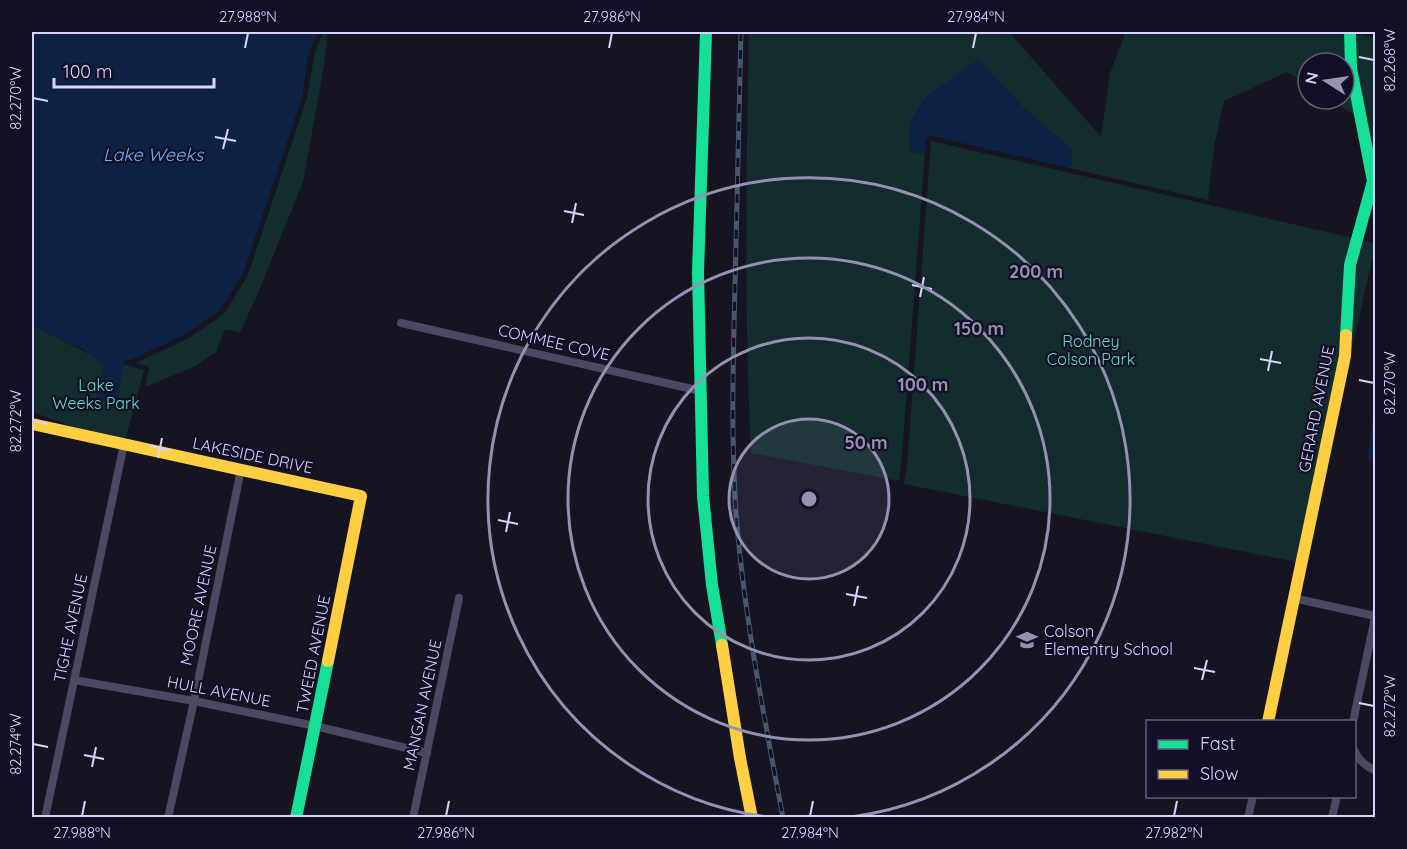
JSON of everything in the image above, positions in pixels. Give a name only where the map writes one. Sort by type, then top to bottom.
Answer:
[{"type":"street","points":[[706,32],[698,272],[703,496],[715,600],[752,818]]},
{"type":"street","name":"GERARD AVENUE","points":[[1268,720],[1346,356],[1350,265],[1373,181],[1351,68],[1350,32]]},
{"type":"street","name":"COMMEE COVE","points":[[401,323],[701,392]]},
{"type":"street","name":"LAKESIDE DRIVE","points":[[32,424],[361,496]]},
{"type":"street","name":"TIGHE AVENUE","points":[[45,818],[124,444]]},
{"type":"street","name":"MOORE AVENUE","points":[[168,818],[241,469]]},
{"type":"street","name":"TWEED AVENUE","points":[[296,818],[361,496]]},
{"type":"street","name":"MANGAN AVENUE","points":[[413,818],[459,598]]},
{"type":"street","points":[[1293,598],[1375,614],[1353,720]]},
{"type":"street","name":"HULL AVENUE","points":[[74,680],[194,701],[315,726],[427,753]]},
{"type":"street","points":[[1356,757],[1364,765],[1376,771]]},
{"type":"street","points":[[740,758],[744,818]]},
{"type":"street","points":[[1248,818],[1252,798]]},
{"type":"street","points":[[1332,818],[1337,798]]},
{"type":"green space","points":[[323,32],[328,32],[324,66],[303,182],[240,332],[225,329],[216,352],[196,366],[145,387],[149,369],[147,366],[136,363],[189,338],[224,314],[248,275],[307,98],[315,52]]},
{"type":"green space","points":[[749,32],[1009,32],[1101,137],[1110,73],[1126,32],[1344,32],[1345,51],[1296,51],[1296,78],[1287,72],[1224,101],[1214,147],[1208,200],[1069,168],[1073,162],[1071,148],[1025,110],[979,60],[926,97],[910,122],[909,151],[925,154],[899,481],[751,453],[746,295]]},
{"type":"green space","points":[[1357,34],[1375,38],[1375,163],[1357,68]]},
{"type":"green space","name":"Rodney Colson Park","points":[[931,141],[1375,243],[1306,564],[904,484]]},
{"type":"green space","name":"Lake Weeks Park","points":[[32,325],[89,354],[144,370],[124,444],[32,412]]},
{"type":"water","name":"Lake Weeks","points":[[32,32],[318,32],[309,51],[302,97],[243,273],[220,310],[186,334],[124,361],[117,405],[95,401],[104,365],[83,349],[32,325]]},
{"type":"water","points":[[979,59],[1025,110],[1071,148],[1073,162],[1069,168],[932,136],[926,139],[925,154],[909,152],[910,122],[926,97]]},
{"type":"water","points":[[1376,404],[1375,462],[1367,460]]},
{"type":"railway","points":[[741,32],[733,371],[734,485],[749,628],[783,818]]},
{"type":"traffic: fast","points":[[706,32],[698,272],[703,496],[712,585],[722,645]]},
{"type":"traffic: fast","points":[[1346,335],[1350,265],[1373,181],[1351,68],[1350,32]]},
{"type":"traffic: fast","points":[[296,818],[328,661]]},
{"type":"traffic: slow","points":[[1268,720],[1345,356],[1346,335]]},
{"type":"traffic: slow","points":[[32,424],[361,496],[328,661]]},
{"type":"traffic: slow","points":[[722,645],[752,818]]},
{"type":"place","name":"Colson Elementry School","points":[[1027,640]]}]
